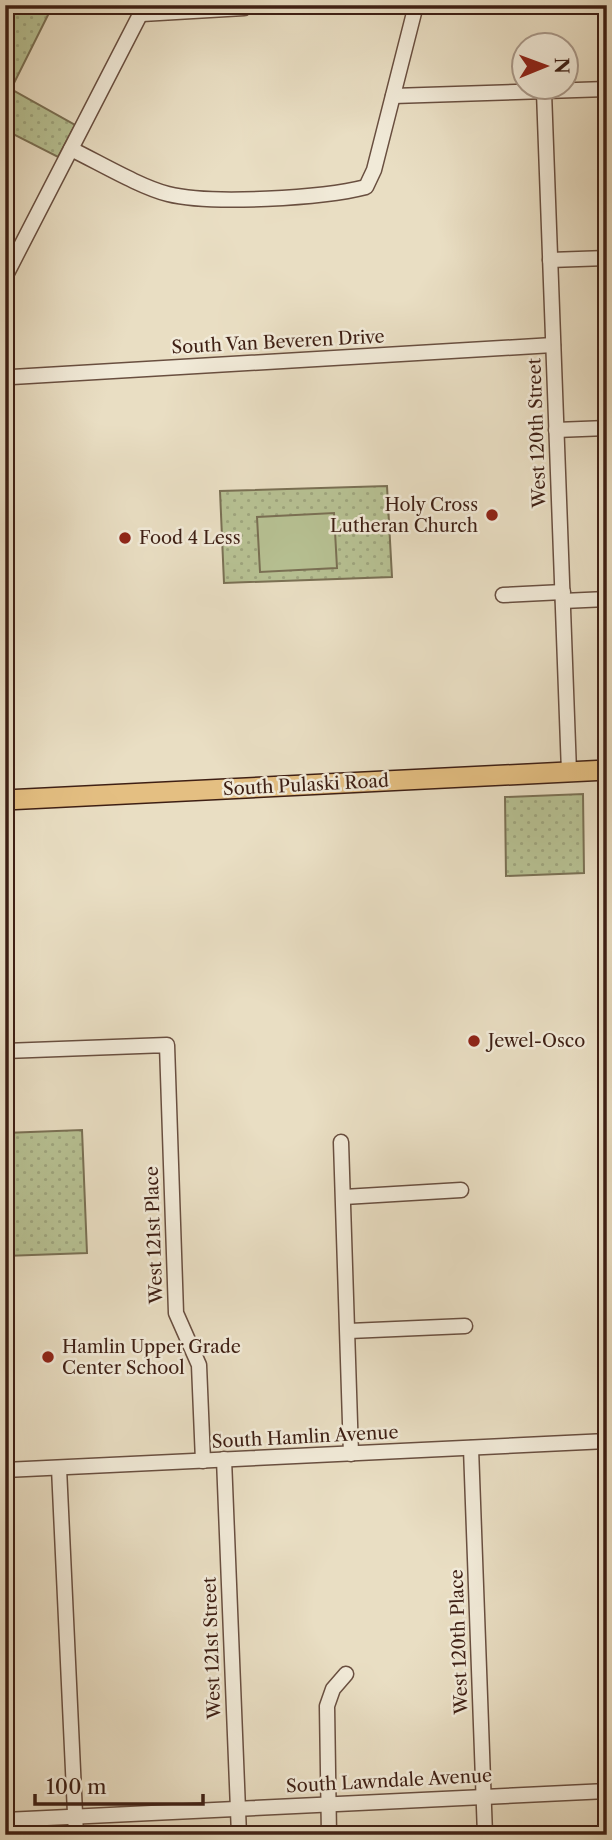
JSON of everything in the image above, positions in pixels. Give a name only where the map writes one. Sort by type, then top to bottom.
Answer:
[{"type":"main road","name":"South Pulaski Road","points":[[5,800],[607,770]]},
{"type":"street","points":[[71,149],[167,194],[207,198],[326,195],[366,187],[374,170],[416,5]]},
{"type":"street","points":[[5,277],[143,10],[244,8]]},
{"type":"street","points":[[580,90],[607,89]]},
{"type":"street","points":[[393,96],[510,93]]},
{"type":"street","name":"West 120th Street","points":[[544,102],[569,772]]},
{"type":"street","points":[[550,260],[607,258]]},
{"type":"street","name":"South Van Beveren Drive","points":[[5,374],[12,377],[553,345]]},
{"type":"street","points":[[556,430],[607,428]]},
{"type":"street","points":[[503,595],[607,599]]},
{"type":"street","points":[[606,943],[607,984]]},
{"type":"street","name":"West 121st Place","points":[[5,1051],[167,1045],[176,1313],[199,1365],[203,1461]]},
{"type":"street","points":[[341,1142],[351,1454]]},
{"type":"street","points":[[344,1197],[461,1190]]},
{"type":"street","points":[[349,1331],[465,1326]]},
{"type":"street","name":"South Hamlin Avenue","points":[[5,1469],[607,1441]]},
{"type":"street","name":"West 120th Place","points":[[471,1448],[485,1835]]},
{"type":"street","name":"West 121st Street","points":[[224,1460],[239,1835]]},
{"type":"street","points":[[59,1468],[73,1816],[76,1835]]},
{"type":"street","points":[[329,1835],[327,1706],[333,1689],[346,1674]]},
{"type":"street","name":"South Lawndale Avenue","points":[[5,1820],[607,1791]]},
{"type":"green space","points":[[5,5],[53,5],[11,89],[75,125],[58,157],[5,130]]},
{"type":"green space","points":[[387,486],[392,577],[224,583],[220,491]]},
{"type":"green space","points":[[334,513],[337,568],[260,572],[257,517]]},
{"type":"green space","points":[[583,794],[584,873],[506,876],[505,797]]},
{"type":"green space","points":[[82,1130],[87,1253],[5,1256],[5,1133]]},
{"type":"place","name":"Holy Cross Lutheran Church","points":[[492,515]]},
{"type":"place","name":"Food 4 Less","points":[[125,538]]},
{"type":"place","name":"Jewel-Osco","points":[[474,1041]]},
{"type":"place","name":"Hamlin Upper Grade Center School","points":[[48,1357]]}]
